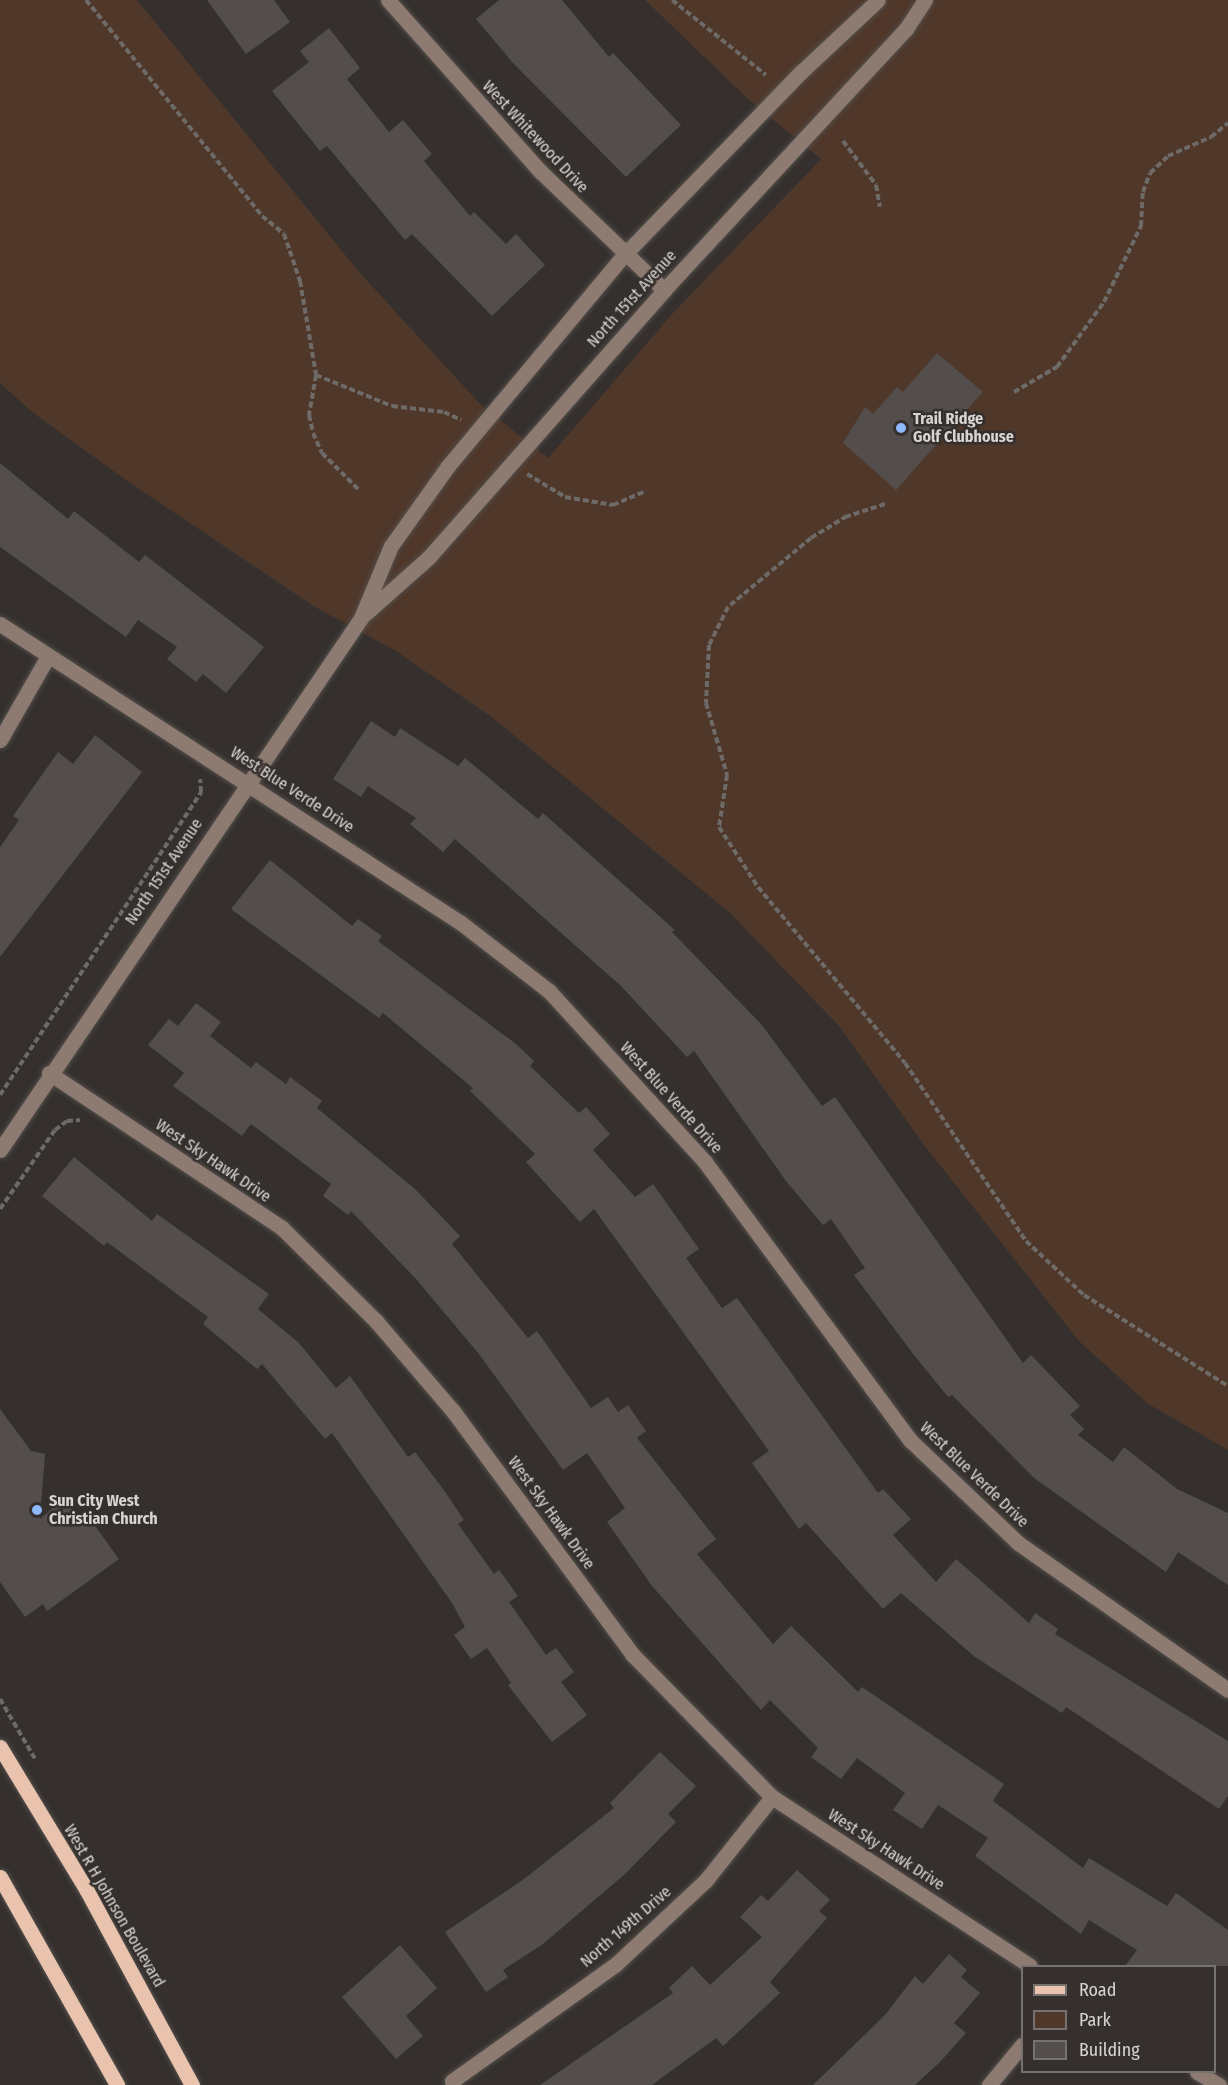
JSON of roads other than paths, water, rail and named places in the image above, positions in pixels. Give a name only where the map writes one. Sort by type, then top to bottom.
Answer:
[{"type":"main road","name":"West R H Johnson Boulevard","points":[[0,1747],[86,1889],[192,2085]]},
{"type":"main road","points":[[0,1877],[117,2085]]},
{"type":"street","name":"West Whitewood Drive","points":[[388,0],[524,154],[624,255],[664,290]]},
{"type":"street","name":"North 151st Avenue","points":[[0,1150],[247,781],[361,618],[391,546],[477,432],[624,255],[801,72],[878,0]]},
{"type":"street","name":"North 151st Avenue","points":[[361,618],[429,557],[664,290],[847,96],[906,29],[925,0]]},
{"type":"street","name":"West Blue Verde Drive","points":[[0,624],[47,658],[247,781],[461,923],[549,991],[705,1162],[910,1440],[1018,1543],[1228,1690]]},
{"type":"street","points":[[0,740],[47,658]]},
{"type":"street","name":"West Sky Hawk Drive","points":[[50,1073],[282,1228],[376,1321],[453,1411],[632,1654],[772,1797],[1028,1965]]},
{"type":"street","name":"North 149th Drive","points":[[453,2083],[616,1964],[706,1880],[772,1797]]},
{"type":"street","points":[[989,2085],[1021,2047]]},
{"type":"street","points":[[1199,2073],[1219,2085]]},
{"type":"place","name":"Trail Ridge Golf Clubhouse","points":[[901,428]]},
{"type":"place","name":"Sun City West Christian Church","points":[[37,1510]]}]
